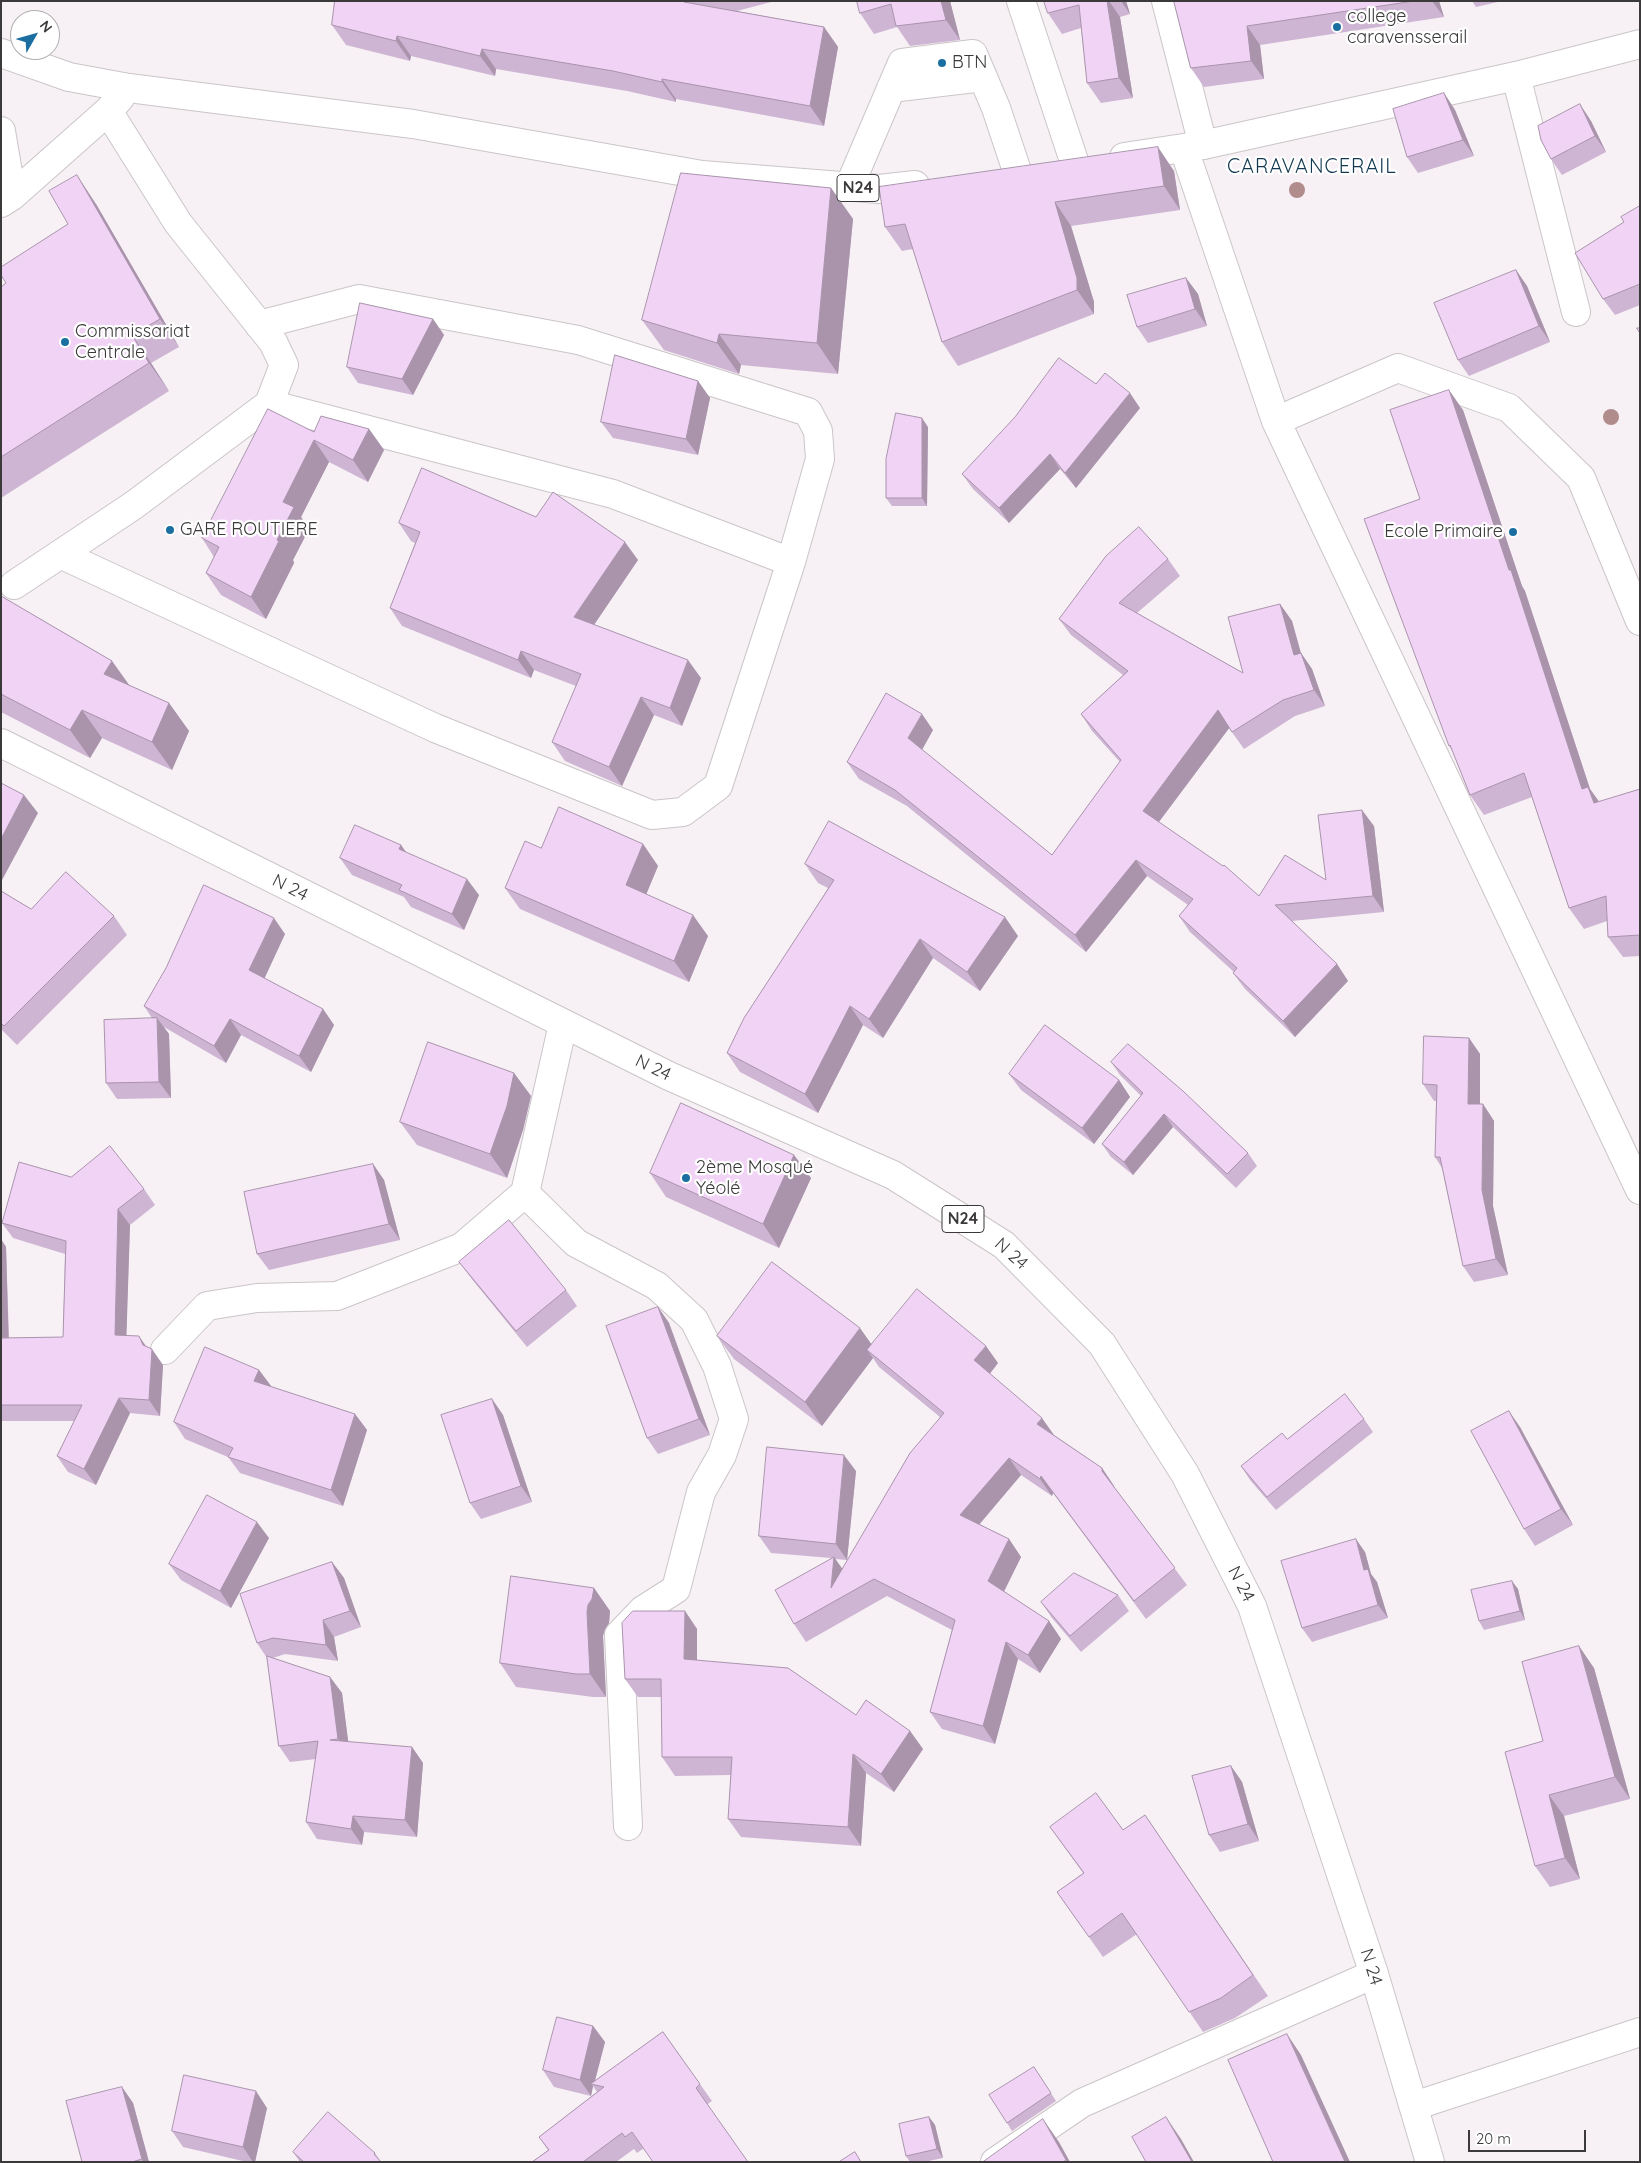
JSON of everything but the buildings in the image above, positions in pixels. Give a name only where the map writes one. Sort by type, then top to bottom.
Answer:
[{"type":"street","points":[[1020,1],[1075,164]]},
{"type":"street","points":[[1166,1],[1194,147],[1276,421],[1640,1190]]},
{"type":"street","points":[[987,175],[1194,147],[1516,76],[1640,44]]},
{"type":"street","name":"N24","points":[[1,53],[69,77],[129,88],[413,124],[702,175],[880,189],[938,182]]},
{"type":"street","points":[[1516,76],[1576,312]]},
{"type":"street","points":[[849,187],[891,88],[983,77],[996,108],[1017,172]]},
{"type":"street","points":[[7,200],[108,111],[129,88]]},
{"type":"street","points":[[14,585],[134,505],[269,404],[284,365],[273,342],[178,223],[108,111]]},
{"type":"street","points":[[1,131],[7,200]]},
{"type":"street","points":[[60,554],[435,728],[652,816],[683,812],[718,786],[791,562],[820,459],[818,431],[808,412],[578,340],[359,299],[259,325]]},
{"type":"street","points":[[1276,421],[1398,368],[1509,408],[1582,478],[1640,621]]},
{"type":"street","points":[[269,404],[613,494],[791,562]]},
{"type":"street","name":"N 24","points":[[1,743],[668,1076],[893,1175],[1004,1245],[1102,1344],[1185,1474],[1252,1606],[1374,1974],[1430,2162]]},
{"type":"street","points":[[166,1350],[207,1306],[257,1298],[337,1296],[462,1247],[525,1193],[563,1024]]},
{"type":"street","points":[[525,1193],[576,1243],[658,1286],[694,1320],[717,1366],[734,1419],[722,1455],[701,1492],[676,1589],[643,1610],[620,1636],[628,1826]]},
{"type":"street","points":[[995,2162],[1082,2103],[1374,1974]]},
{"type":"street","points":[[1414,2106],[1640,2032]]},
{"type":"place","name":"college caravensserail","points":[[1337,27]]},
{"type":"place","name":"BTN","points":[[942,63]]},
{"type":"place","name":"Commissariat Centrale","points":[[65,342]]},
{"type":"place","name":"GARE ROUTIERE","points":[[170,530]]},
{"type":"place","name":"Ecole Primaire","points":[[1513,532]]},
{"type":"place","name":"2ème Mosqué Yéolé","points":[[686,1178]]},
{"type":"district","name":"CARAVANCERAIL","points":[[1312,167]]}]
